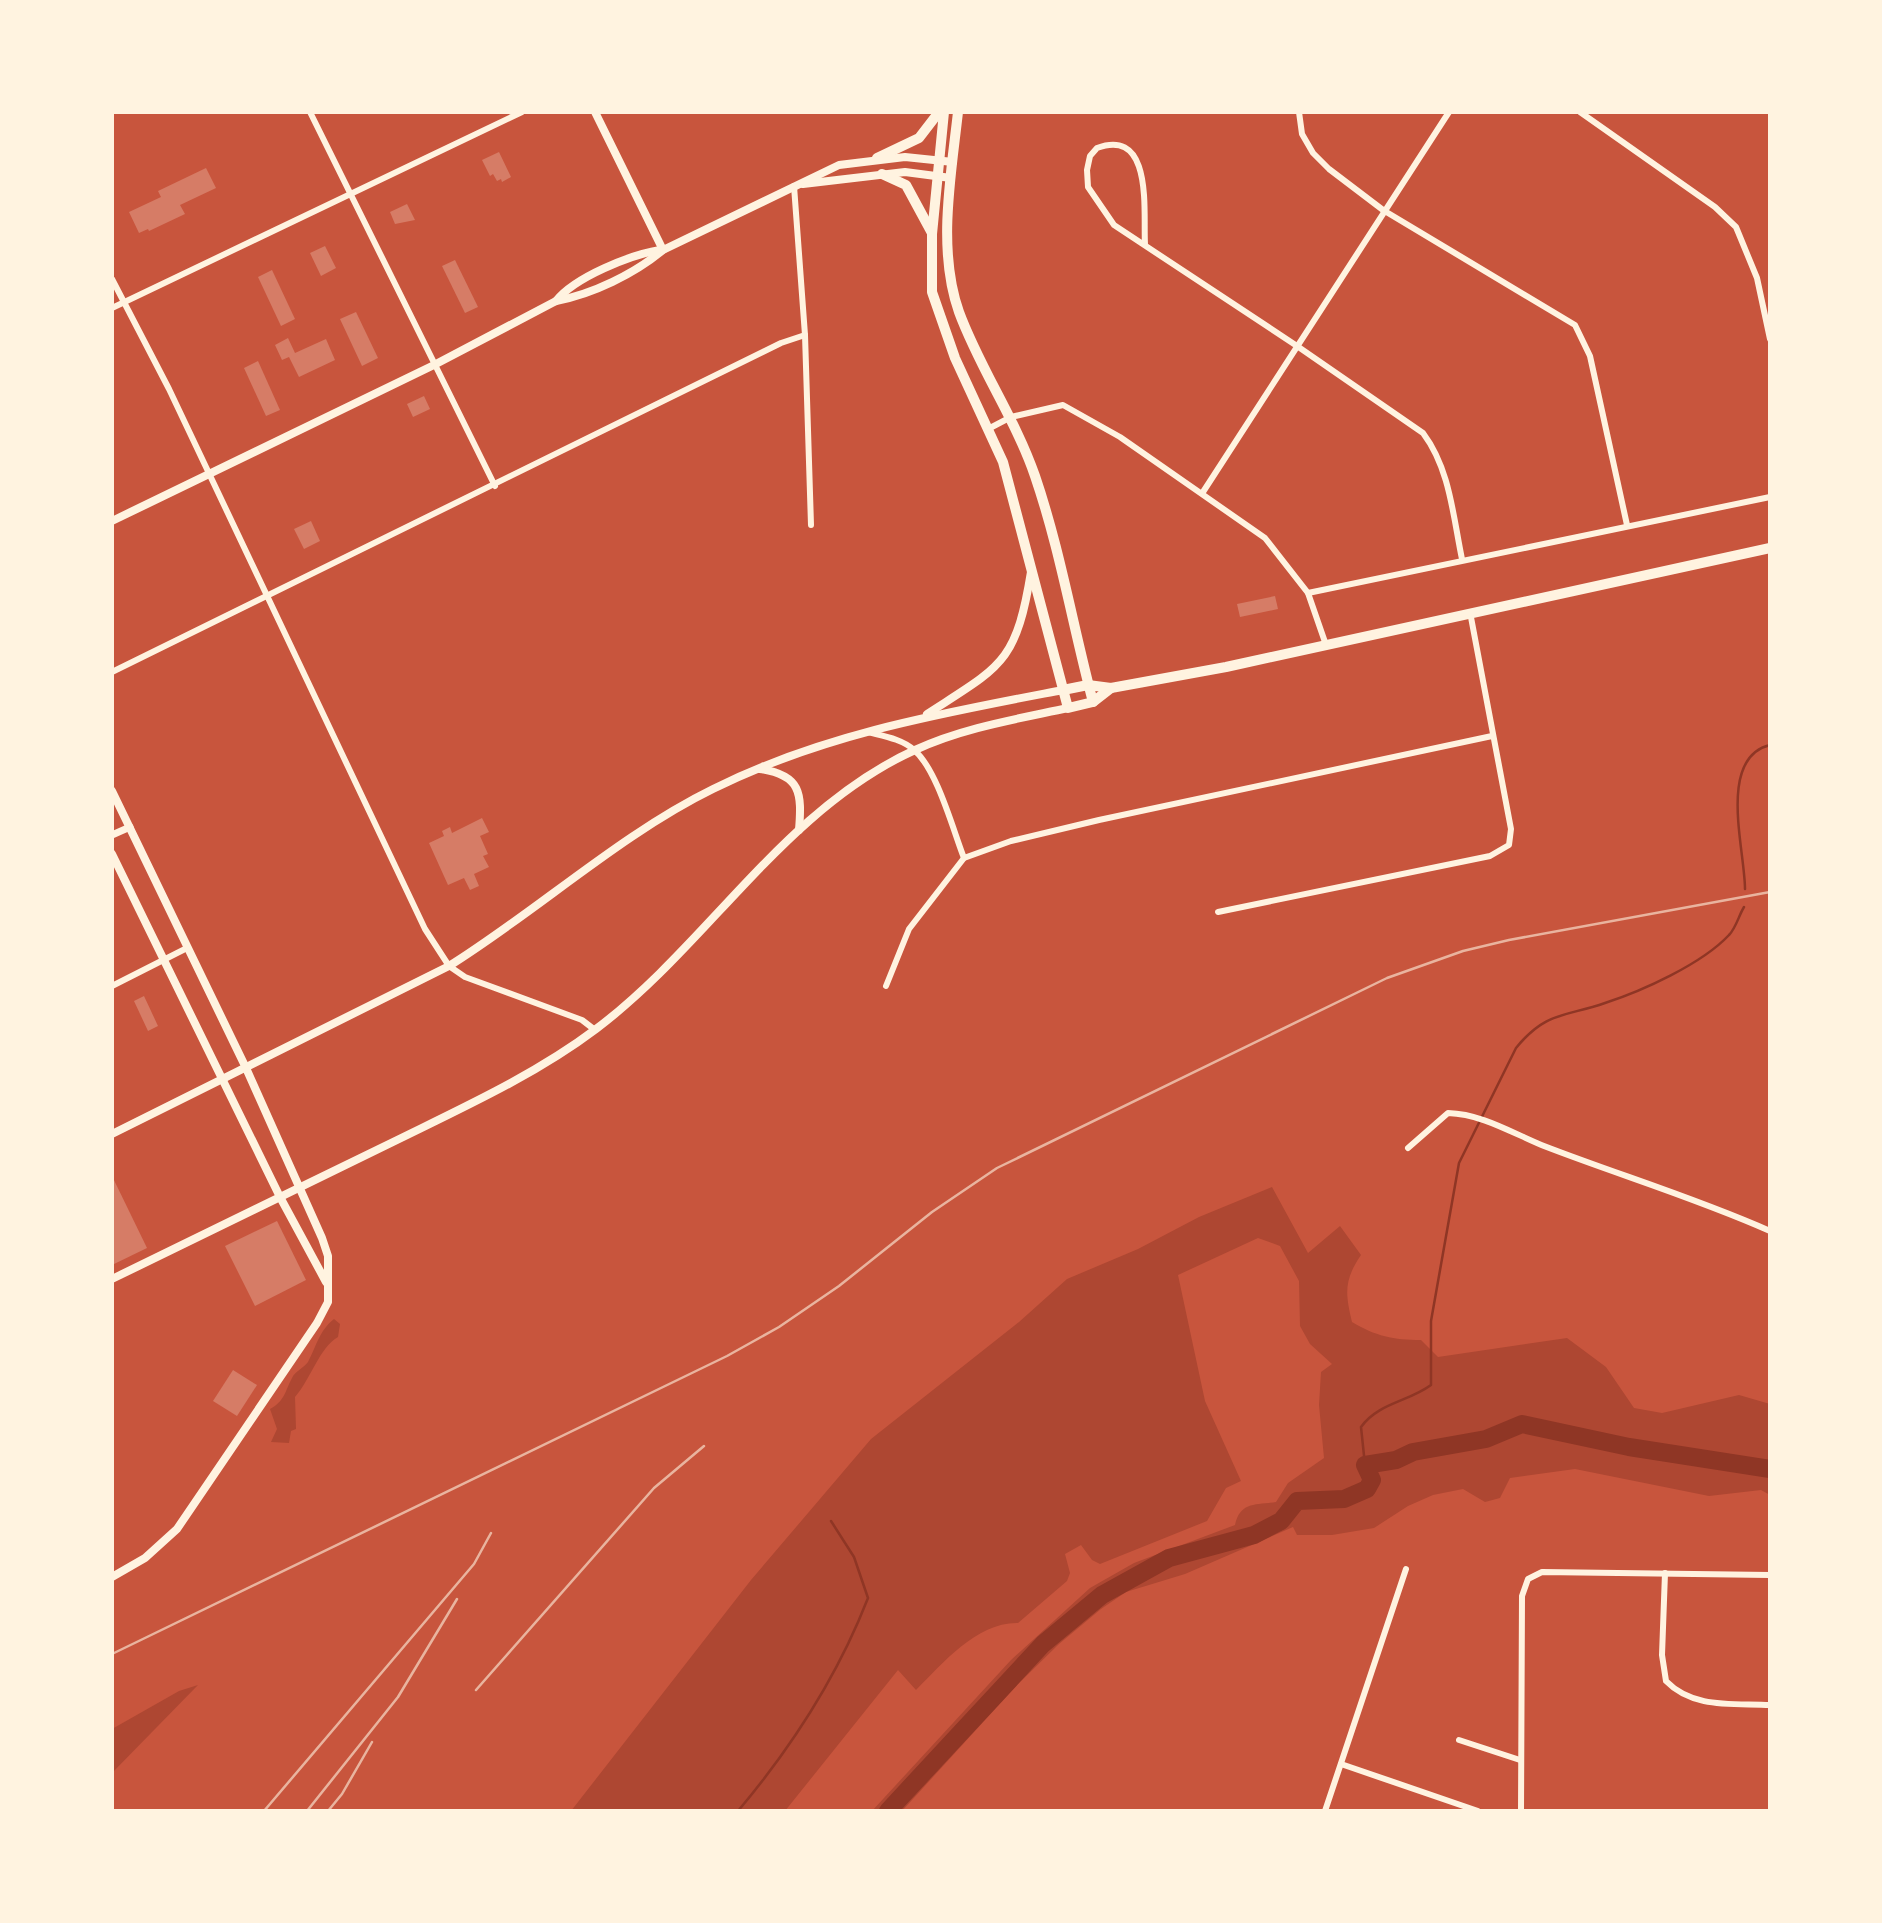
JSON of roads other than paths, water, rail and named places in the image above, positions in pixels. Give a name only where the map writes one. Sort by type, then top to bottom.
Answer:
[{"type":"main road","points":[[595,112],[663,250]]},
{"type":"main road","points":[[877,158],[919,138],[942,112]]},
{"type":"main road","points":[[942,112],[932,234],[932,292],[940,321],[1003,462],[1068,708]]},
{"type":"main road","points":[[958,112],[949,224],[954,292],[972,342],[1011,417],[1039,489],[1093,702]]},
{"type":"main road","points":[[112,521],[434,365],[556,301],[566,289],[639,253],[663,250],[839,165],[877,158],[953,162]]},
{"type":"main road","points":[[794,186],[905,172],[951,178]]},
{"type":"main road","points":[[882,174],[906,185],[932,234]]},
{"type":"main road","points":[[112,1134],[449,965],[489,941],[647,828],[710,790],[811,747],[921,717],[1088,685],[1111,688],[1326,645],[1770,548]]},
{"type":"main road","points":[[921,717],[977,683],[1005,656],[1021,620],[1032,567]]},
{"type":"main road","points":[[112,1279],[546,1063],[596,1030],[629,1002],[799,830],[858,784],[915,750],[960,734],[1093,702],[1111,688]]},
{"type":"main road","points":[[757,769],[786,775],[793,782],[800,800],[799,830]]},
{"type":"main road","points":[[112,791],[246,1068],[328,1256],[328,1302],[191,1512],[162,1546],[112,1577]]},
{"type":"main road","points":[[112,854],[280,1196],[326,1282]]},
{"type":"street","points":[[310,112],[495,486]]},
{"type":"street","points":[[112,308],[522,112]]},
{"type":"street","points":[[1298,112],[1302,134],[1313,153],[1383,210],[1575,325],[1590,356],[1627,525]]},
{"type":"street","points":[[1203,492],[1383,210],[1449,112]]},
{"type":"street","points":[[1580,112],[1676,178],[1736,227],[1758,278],[1770,339]]},
{"type":"street","points":[[1145,244],[1141,167],[1131,153],[1120,146],[1097,148],[1090,156],[1088,187],[1114,225],[1423,433],[1438,453],[1462,559]]},
{"type":"street","points":[[794,186],[805,335],[811,525]]},
{"type":"street","points":[[112,279],[169,389],[425,929],[449,965],[465,977],[582,1020],[596,1030]]},
{"type":"street","points":[[112,672],[495,486],[781,343],[805,335]]},
{"type":"street","points":[[990,428],[1011,417],[1052,405],[1073,408],[1203,492],[1265,538],[1308,593],[1326,645]]},
{"type":"street","points":[[1308,593],[1770,497]]},
{"type":"street","points":[[1217,912],[1490,856],[1504,850],[1512,838],[1470,612]]},
{"type":"street","points":[[869,732],[891,738],[915,750],[930,774],[964,858]]},
{"type":"street","points":[[886,986],[909,929],[964,858],[1011,841],[1099,820],[1492,736]]},
{"type":"street","points":[[112,835],[130,827]]},
{"type":"street","points":[[112,986],[187,948]]},
{"type":"street","points":[[1408,1148],[1448,1113],[1471,1115],[1544,1146],[1715,1206],[1770,1231]]},
{"type":"street","points":[[1325,1811],[1406,1569]]},
{"type":"street","points":[[1521,1811],[1522,1596],[1528,1579],[1542,1572],[1770,1575]]},
{"type":"street","points":[[1664,1573],[1661,1655],[1666,1681],[1687,1697],[1702,1702],[1770,1705]]},
{"type":"street","points":[[1459,1740],[1520,1760]]},
{"type":"street","points":[[1341,1764],[1478,1811]]},
{"type":"waterway","points":[[1745,889],[1739,830],[1739,786],[1744,768],[1754,753],[1770,745]]},
{"type":"waterway","points":[[1365,1465],[1361,1427],[1376,1413],[1431,1385],[1431,1321],[1459,1163],[1516,1048],[1547,1021],[1620,998],[1688,966],[1729,935],[1744,907]]},
{"type":"waterway","points":[[888,1811],[1043,1644],[1102,1595],[1169,1558],[1254,1535],[1281,1521],[1297,1501],[1344,1499],[1367,1489],[1372,1480],[1365,1465],[1396,1460],[1413,1452],[1486,1439],[1522,1424],[1629,1447],[1770,1469]]},
{"type":"waterway","points":[[738,1811],[812,1710],[828,1683],[868,1598],[854,1557],[831,1521]]},
{"type":"railway","points":[[112,1654],[727,1356],[779,1327],[839,1286],[932,1212],[997,1168],[1387,978],[1463,951],[1509,940],[1770,892]]},
{"type":"railway","points":[[476,1690],[654,1488],[704,1446]]},
{"type":"railway","points":[[264,1811],[474,1564],[491,1533]]},
{"type":"railway","points":[[307,1811],[398,1697],[457,1599]]},
{"type":"railway","points":[[328,1811],[342,1794],[372,1742]]}]
